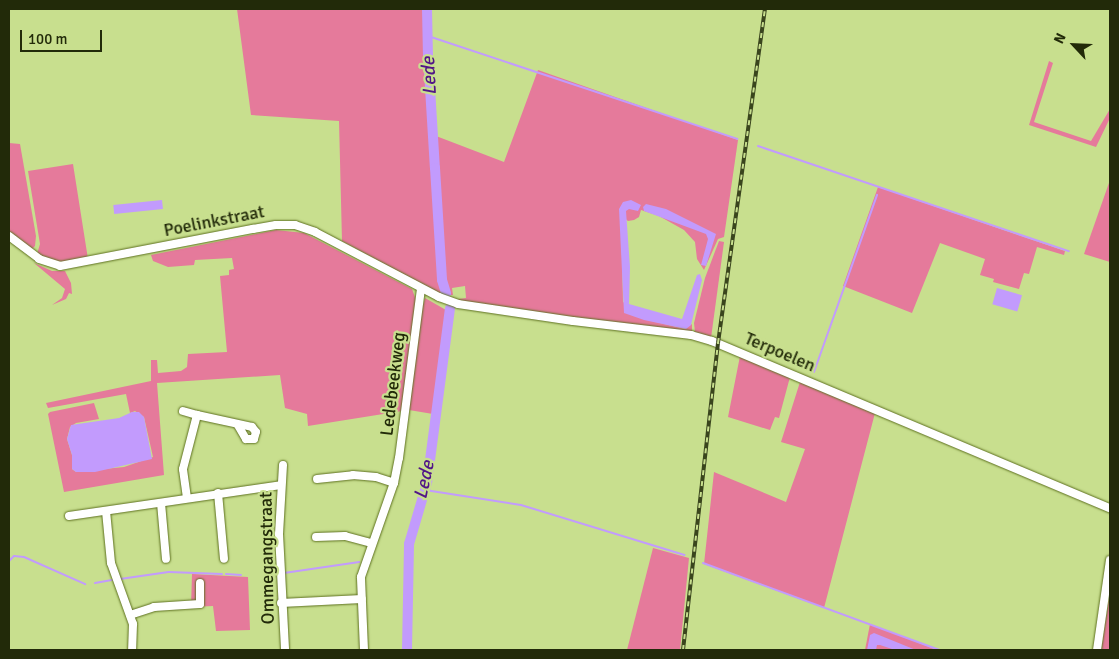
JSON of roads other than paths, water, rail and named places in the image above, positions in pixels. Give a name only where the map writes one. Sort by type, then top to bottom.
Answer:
[{"type":"street","name":"Poelinkstraat","points":[[9,236],[39,259],[60,266],[253,229],[276,225],[295,225],[315,232],[421,288]]},
{"type":"street","name":"Ledebeekweg","points":[[364,650],[361,577],[394,483],[399,458],[421,288]]},
{"type":"street","name":"Terpoelen","points":[[421,288],[448,301],[473,307],[691,335],[707,339],[1110,508]]},
{"type":"street","points":[[183,411],[238,425]]},
{"type":"street","points":[[187,498],[183,469],[197,415]]},
{"type":"street","name":"Ommegangstraat","points":[[283,465],[279,544],[284,650]]},
{"type":"street","points":[[317,479],[353,475],[394,483]]},
{"type":"street","points":[[69,516],[281,485]]},
{"type":"street","points":[[218,493],[224,559]]},
{"type":"street","points":[[162,503],[166,559]]},
{"type":"street","points":[[106,511],[111,563],[130,615],[134,633],[132,650]]},
{"type":"street","points":[[316,537],[345,536],[372,543]]},
{"type":"street","points":[[1097,650],[1110,560]]},
{"type":"street","points":[[130,615],[154,607],[200,604],[200,583]]},
{"type":"street","points":[[281,603],[362,599]]},
{"type":"waterway","name":"Lede","points":[[427,9],[428,55],[442,280],[446,293]]},
{"type":"waterway","points":[[428,36],[737,139]]},
{"type":"waterway","points":[[758,146],[1069,251]]},
{"type":"waterway","points":[[814,372],[877,195]]},
{"type":"waterway","name":"Lede","points":[[407,650],[409,544],[427,483],[450,309]]},
{"type":"waterway","points":[[425,490],[521,505],[685,555]]},
{"type":"waterway","points":[[9,561],[14,556],[24,557],[85,584]]},
{"type":"waterway","points":[[284,573],[359,562]]},
{"type":"waterway","points":[[703,563],[940,650]]},
{"type":"waterway","points":[[120,579],[169,572],[222,574]]},
{"type":"waterway","points":[[226,574],[241,575]]},
{"type":"waterway","points":[[95,583],[112,580]]},
{"type":"railway","points":[[683,650],[718,343],[765,9]]}]
